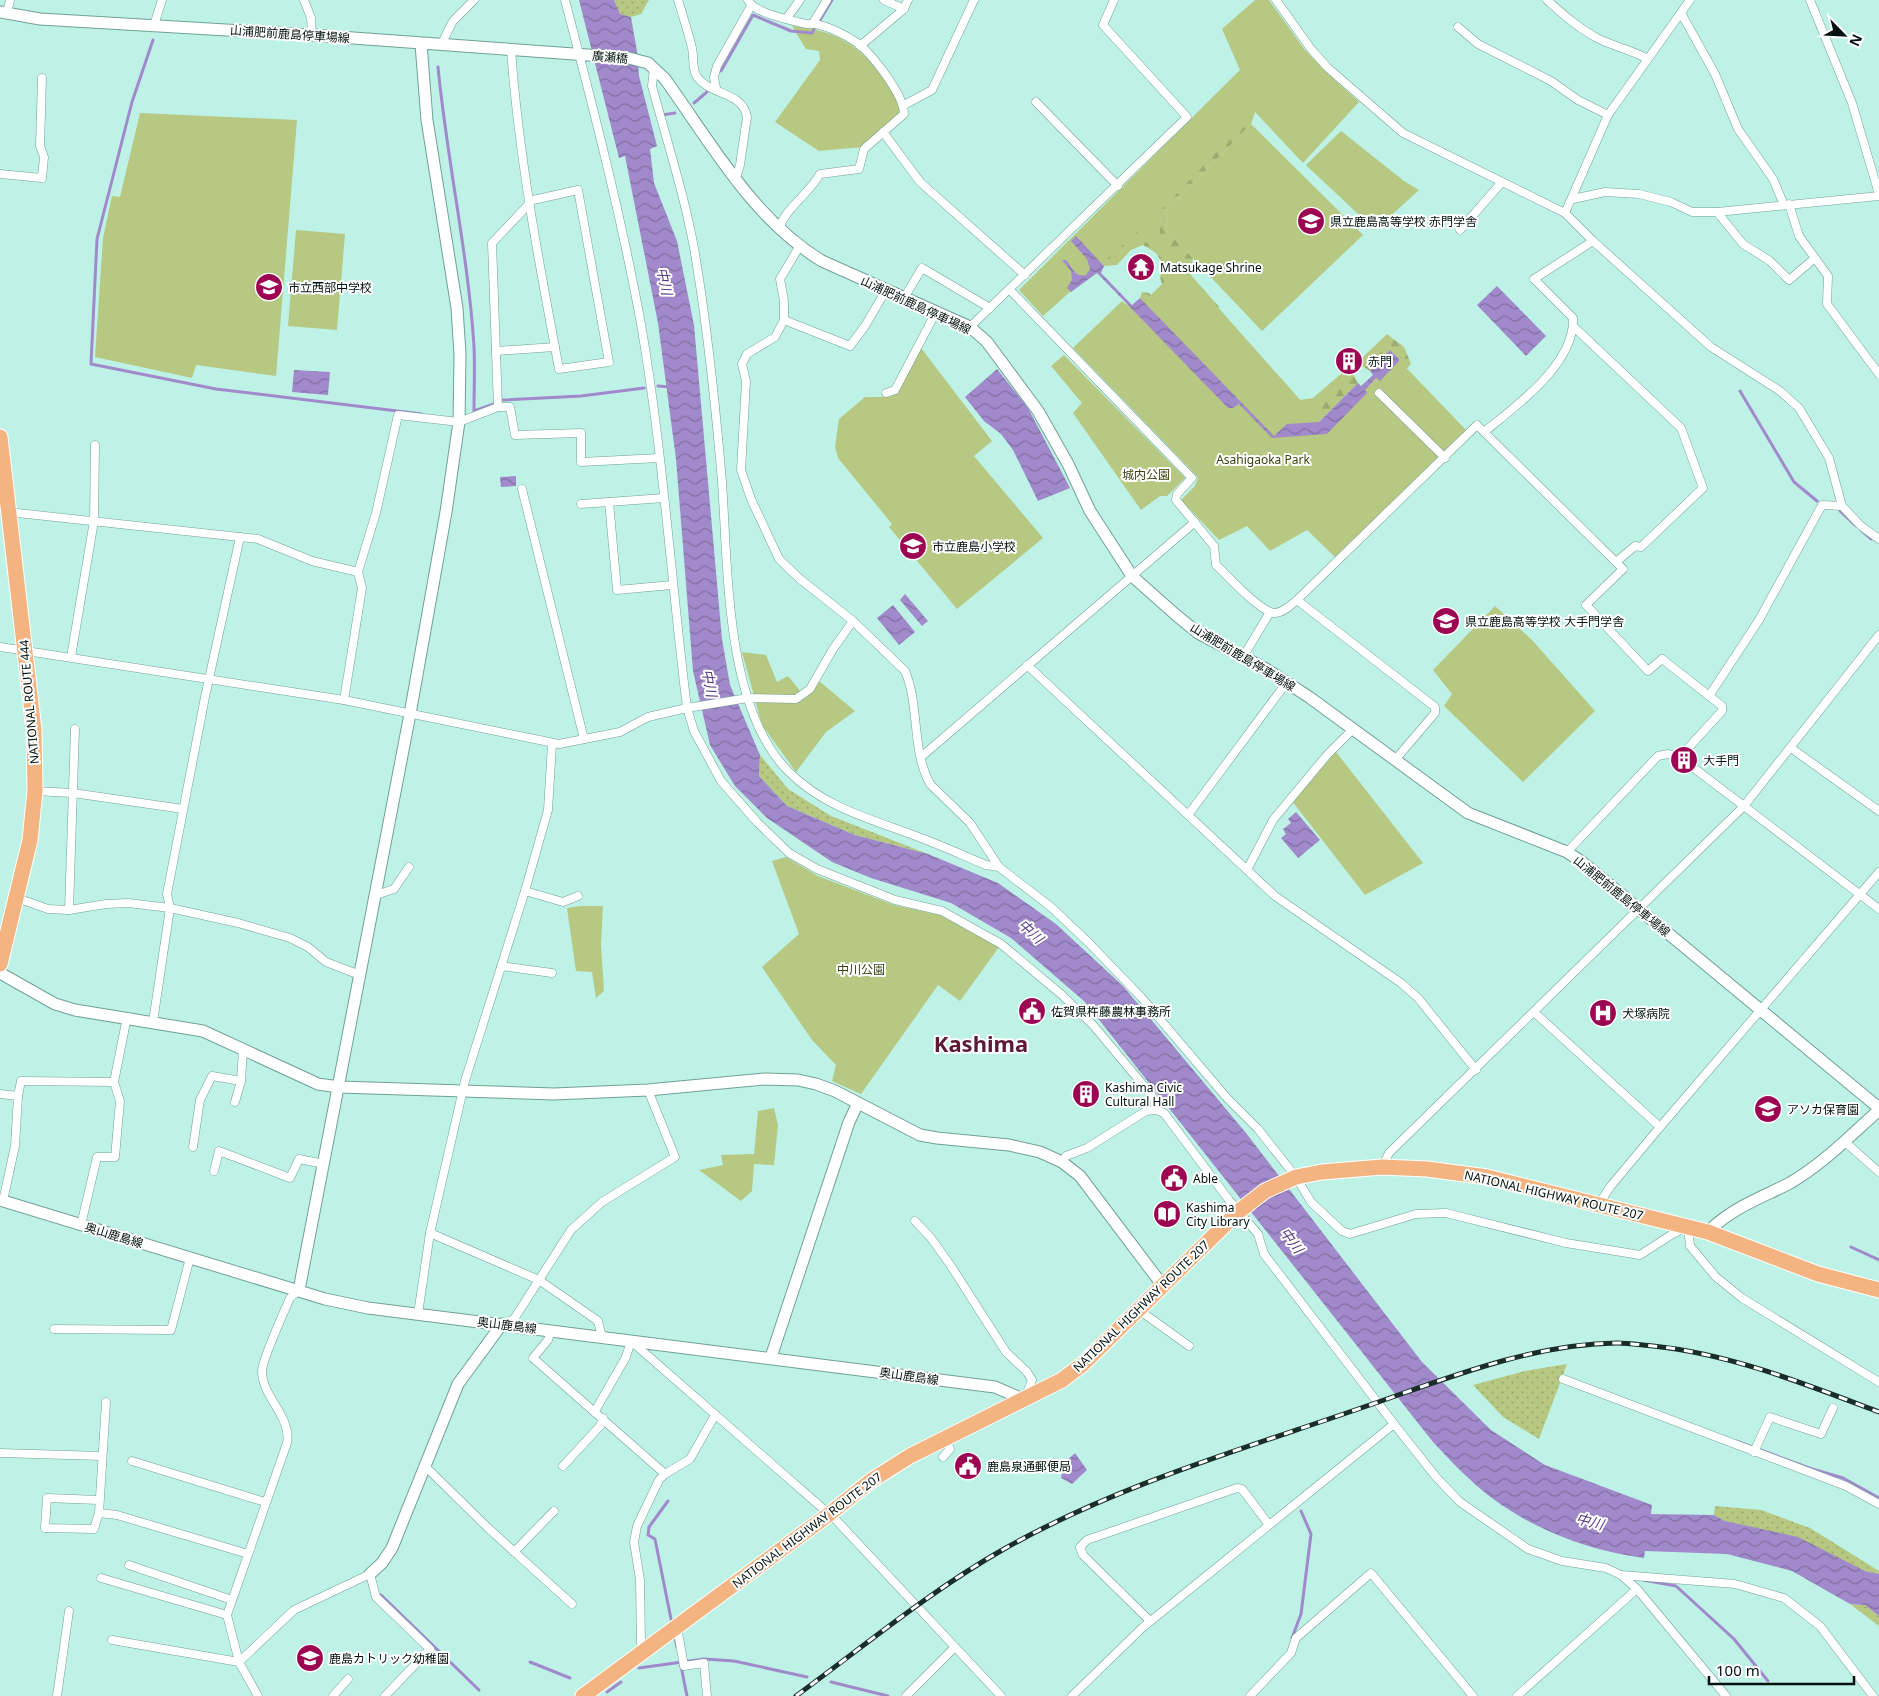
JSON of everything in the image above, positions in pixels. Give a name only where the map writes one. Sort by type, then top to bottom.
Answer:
[{"type":"highway","name":"NATIONAL ROUTE 444","points":[[0,437],[34,730],[35,791],[30,840],[0,964]]},
{"type":"highway","name":"NATIONAL HIGHWAY ROUTE 207","points":[[584,1696],[828,1515],[872,1480],[910,1456],[1062,1380],[1083,1364],[1240,1210],[1265,1191],[1293,1178],[1322,1172],[1382,1168],[1427,1169],[1487,1177],[1688,1226],[1818,1274],[1879,1290]]},
{"type":"main road","name":"山浦肥前鹿島停車場線","points":[[4,12],[40,19],[312,35],[580,54]]},
{"type":"main road","points":[[299,1290],[410,714],[446,512],[459,422],[460,354],[458,308],[427,120],[421,44]]},
{"type":"main road","name":"廣瀬橋","points":[[580,54],[640,60]]},
{"type":"main road","name":"山浦肥前鹿島停車場線","points":[[640,60],[654,68],[665,79],[736,178],[778,228],[799,247],[822,261],[970,327],[987,342],[1038,411],[1068,464],[1090,511],[1132,576],[1198,633],[1287,682],[1468,813],[1567,852],[1638,908],[1879,1109]]},
{"type":"main road","points":[[0,973],[54,1004],[75,1010],[203,1031],[318,1084],[339,1087],[554,1094],[648,1090],[734,1081],[798,1080],[822,1086],[920,1134],[937,1138],[1010,1145],[1040,1152],[1062,1162],[1080,1176],[1163,1286]]},
{"type":"main road","points":[[771,1357],[849,1122],[858,1103]]},
{"type":"main road","points":[[1708,1232],[1718,1221],[1742,1206],[1791,1182],[1844,1141],[1879,1109]]},
{"type":"main road","name":"奥山鹿島線","points":[[2,1201],[299,1290],[368,1308],[995,1386],[1025,1400]]},
{"type":"main road","points":[[370,1574],[388,1557],[458,1384],[502,1324]]},
{"type":"street","points":[[4,12],[10,0]]},
{"type":"street","points":[[154,25],[162,0]]},
{"type":"street","points":[[304,0],[311,18],[312,35]]},
{"type":"street","points":[[440,45],[453,21],[474,0]]},
{"type":"street","points":[[565,0],[580,54],[627,253],[641,326],[664,498],[672,585],[687,708],[694,731],[721,781],[738,803],[790,852],[817,869],[894,900],[942,911],[1001,944],[1062,995],[1093,1025],[1154,1098],[1156,1110]]},
{"type":"street","points":[[678,0],[692,49],[696,74],[706,85],[716,88],[738,100],[746,110],[747,117],[740,165],[736,178]]},
{"type":"street","points":[[786,19],[800,0]]},
{"type":"street","points":[[813,23],[827,0]]},
{"type":"street","points":[[884,0],[904,9]]},
{"type":"street","points":[[860,46],[904,9],[908,0]]},
{"type":"street","points":[[904,105],[932,90],[974,0]]},
{"type":"street","points":[[970,327],[1118,186],[1187,117],[1103,25],[1114,0]]},
{"type":"street","points":[[1276,0],[1328,68],[1403,133],[1565,214],[1711,346],[1780,391],[1799,408],[1829,458],[1842,506],[1861,526],[1879,539]]},
{"type":"street","points":[[1547,0],[1580,28],[1599,39],[1629,49],[1648,59]]},
{"type":"street","points":[[1565,214],[1608,115],[1690,0]]},
{"type":"street","points":[[1572,199],[1605,192],[1639,194],[1671,202],[1692,212],[1717,212],[1879,195],[1852,103],[1810,0]]},
{"type":"street","points":[[716,88],[714,77],[717,66],[749,3],[786,19],[806,24],[813,23],[848,37],[860,46],[882,72],[904,105],[904,114],[864,149],[859,169],[820,174],[812,188],[782,218],[778,228]]},
{"type":"street","points":[[1681,13],[1715,74],[1738,128],[1773,179],[1799,236],[1828,276],[1827,304],[1879,374]]},
{"type":"street","points":[[1458,27],[1478,44],[1550,81],[1578,100],[1608,115]]},
{"type":"street","points":[[498,407],[492,243],[528,205],[533,200],[578,190],[609,362],[559,369],[528,205],[515,102],[511,50]]},
{"type":"street","points":[[654,68],[652,86],[697,265],[718,428],[733,621],[748,698],[757,726],[771,749],[788,771],[812,793],[852,813],[986,865],[999,867]]},
{"type":"street","points":[[0,174],[42,178],[44,156],[40,146],[42,78]]},
{"type":"street","points":[[1036,102],[1118,186]]},
{"type":"street","points":[[883,132],[920,182],[1026,275]]},
{"type":"street","points":[[1460,230],[1502,182]]},
{"type":"street","points":[[1717,212],[1743,244],[1770,261],[1788,280],[1815,258]]},
{"type":"street","points":[[1484,432],[1518,404],[1561,360],[1574,327],[1573,318],[1534,279],[1593,241]]},
{"type":"street","points":[[799,247],[780,279],[784,301],[784,320],[775,336],[747,354],[743,358],[742,364],[746,381],[741,470],[751,499],[779,559],[800,579],[854,622],[905,671],[909,680],[916,740],[930,784],[970,823],[999,867],[1051,907],[1141,997],[1227,1098],[1258,1129],[1311,1202],[1342,1231],[1350,1234],[1416,1214],[1446,1213],[1566,1243],[1640,1256],[1671,1234],[1688,1226],[1690,1246],[1716,1277],[1742,1298],[1879,1382]]},
{"type":"street","points":[[904,298],[922,268],[990,308]]},
{"type":"street","points":[[784,320],[850,346],[865,326],[886,290]]},
{"type":"street","points":[[1010,290],[1192,478],[1177,494],[1176,500],[1214,546],[1216,565],[1258,604],[1270,612],[1276,613],[1284,610],[1297,600],[1477,425],[1623,569],[1586,605],[1648,671],[1662,659],[1722,706],[1722,711],[1682,759]]},
{"type":"street","points":[[886,393],[895,390],[936,312]]},
{"type":"street","points":[[1574,327],[1681,428],[1703,488],[1642,547],[1635,546],[1616,562]]},
{"type":"street","points":[[496,351],[555,347]]},
{"type":"street","points":[[1379,393],[1445,458]]},
{"type":"street","points":[[344,700],[362,588],[358,572],[376,513],[398,416],[459,422],[498,407],[510,407],[515,435],[581,432],[581,462],[659,458]]},
{"type":"street","points":[[71,657],[94,521],[95,445]]},
{"type":"street","points":[[522,489],[584,739]]},
{"type":"street","points":[[581,504],[664,498]]},
{"type":"street","points":[[609,502],[617,590],[672,585]]},
{"type":"street","points":[[1709,696],[1760,620],[1822,505],[1842,506]]},
{"type":"street","points":[[8,512],[258,539],[312,561],[358,572]]},
{"type":"street","points":[[922,756],[1195,522]]},
{"type":"street","points":[[153,1022],[170,908],[167,894],[240,537]]},
{"type":"street","points":[[1297,600],[1435,707],[1435,713],[1395,760]]},
{"type":"street","points":[[1243,657],[1270,612]]},
{"type":"street","points":[[0,647],[344,700],[552,744],[620,732],[648,717],[687,708],[748,698],[788,699],[803,696],[810,689],[833,648],[854,622]]},
{"type":"street","points":[[1382,1168],[1390,1154],[1535,1013],[1638,908],[1744,806],[1879,635]]},
{"type":"street","points":[[1027,666],[1276,896],[1418,998],[1476,1070]]},
{"type":"street","points":[[1188,815],[1287,682]]},
{"type":"street","points":[[1247,870],[1273,820],[1327,756],[1353,729]]},
{"type":"street","points":[[69,910],[75,730]]},
{"type":"street","points":[[418,1314],[430,1233],[465,1081],[525,892],[548,810],[552,744]]},
{"type":"street","points":[[1791,748],[1879,811]]},
{"type":"street","points":[[1567,852],[1658,756],[1668,754],[1682,759],[1695,768],[1879,909]]},
{"type":"street","points":[[35,791],[73,793],[183,809]]},
{"type":"street","points":[[376,896],[394,889],[409,867]]},
{"type":"street","points":[[1599,1204],[1610,1187],[1660,1127],[1879,872]]},
{"type":"street","points":[[525,892],[564,902],[578,896]]},
{"type":"street","points":[[17,898],[48,908],[69,910],[128,903],[170,908],[257,928],[290,938],[308,947],[326,962],[360,975]]},
{"type":"street","points":[[501,966],[552,974]]},
{"type":"street","points":[[1535,1013],[1660,1127]]},
{"type":"street","points":[[81,1225],[97,1157],[115,1157],[120,1101],[114,1082],[126,1017]]},
{"type":"street","points":[[235,1102],[241,1081],[243,1049]]},
{"type":"street","points":[[193,1147],[200,1100],[212,1076],[241,1081]]},
{"type":"street","points":[[2,1201],[15,1146],[18,1096],[21,1081],[114,1082]]},
{"type":"street","points":[[502,1324],[514,1319],[572,1230],[602,1202],[674,1157],[648,1090]]},
{"type":"street","points":[[0,1094],[18,1096]]},
{"type":"street","points":[[1062,1162],[1066,1156],[1087,1148],[1146,1111],[1156,1110],[1164,1113],[1258,1234],[1264,1254],[1394,1424],[1436,1477],[1460,1502],[1528,1549],[1562,1561],[1606,1568],[1622,1575],[1734,1584],[1784,1598],[1820,1626],[1873,1696]]},
{"type":"street","points":[[1844,1141],[1879,1172]]},
{"type":"street","points":[[214,1171],[219,1151],[290,1178],[299,1159],[324,1164]]},
{"type":"street","points":[[915,1221],[931,1238],[951,1266],[1006,1352],[1027,1372],[1032,1380],[1025,1400]]},
{"type":"street","points":[[430,1233],[539,1280],[598,1322],[602,1337]]},
{"type":"street","points":[[54,1329],[171,1330],[190,1258]]},
{"type":"street","points":[[258,1696],[239,1662],[227,1615],[288,1436],[286,1425],[264,1384],[262,1369],[290,1298],[299,1290]]},
{"type":"street","points":[[1139,1310],[1189,1346]]},
{"type":"street","points":[[552,1331],[548,1340],[533,1358],[596,1411],[665,1474]]},
{"type":"street","points":[[596,1411],[626,1357],[631,1341],[828,1515],[1001,1696]]},
{"type":"street","points":[[1563,1379],[1846,1486],[1879,1504]]},
{"type":"street","points":[[99,1500],[47,1498],[45,1528],[94,1529],[99,1513],[106,1402]]},
{"type":"street","points":[[1754,1452],[1770,1417],[1821,1434],[1833,1408]]},
{"type":"street","points":[[645,1650],[640,1643],[640,1580],[634,1542],[637,1526],[659,1480],[665,1474],[690,1459],[714,1415]]},
{"type":"street","points":[[563,1466],[600,1426],[603,1418]]},
{"type":"street","points":[[1072,1696],[1150,1621],[1394,1424]]},
{"type":"street","points":[[943,1457],[950,1449],[946,1438]]},
{"type":"street","points":[[0,1454],[102,1456]]},
{"type":"street","points":[[132,1461],[265,1502]]},
{"type":"street","points":[[425,1466],[514,1552],[572,1604]]},
{"type":"street","points":[[1150,1621],[1083,1555],[1080,1547],[1087,1540],[1237,1488],[1242,1489],[1269,1525]]},
{"type":"street","points":[[514,1552],[554,1511]]},
{"type":"street","points":[[99,1513],[117,1515],[248,1554]]},
{"type":"street","points":[[129,1565],[232,1600]]},
{"type":"street","points":[[1250,1696],[1291,1653],[1296,1638],[1371,1573],[1473,1696]]},
{"type":"street","points":[[239,1662],[294,1610],[370,1574],[376,1598],[430,1649],[385,1696]]},
{"type":"street","points":[[1622,1575],[1637,1589],[1726,1696]]},
{"type":"street","points":[[101,1578],[227,1615]]},
{"type":"street","points":[[1518,1696],[1637,1589]]},
{"type":"street","points":[[57,1696],[69,1611]]},
{"type":"street","points":[[677,1627],[684,1666],[704,1663],[707,1696]]},
{"type":"street","points":[[112,1640],[239,1662]]},
{"type":"street","points":[[906,1696],[955,1647]]},
{"type":"street","points":[[333,1696],[348,1680]]},
{"type":"green space","points":[[614,0],[649,0],[641,14],[631,17],[620,15]]},
{"type":"green space","name":"Asahigaoka Park","points":[[1255,0],[1269,0],[1305,50],[1359,102],[1303,163],[1255,112],[1158,213],[1161,243],[1324,427],[1394,355],[1466,430],[1335,557],[1307,530],[1270,551],[1247,526],[1219,540],[1181,500],[1195,486],[1198,477],[1073,348],[1122,301],[1131,308],[1146,293],[1150,296],[1174,272],[1137,232],[1043,316],[1019,290],[1240,70],[1222,29]]},
{"type":"green space","points":[[792,26],[823,32],[848,43],[869,60],[897,98],[900,112],[863,147],[819,151],[775,122],[820,60],[819,51],[806,49]]},
{"type":"green space","points":[[1255,112],[1251,124],[1166,212],[1167,231],[1193,258],[1190,274],[1220,308],[1162,284],[1160,277],[1164,266],[1156,253],[1143,245],[1131,250],[1117,265],[1104,266],[1077,236]]},
{"type":"green space","points":[[140,113],[297,120],[276,376],[196,365],[192,378],[95,357],[103,238],[112,196],[120,197]]},
{"type":"green space","points":[[1251,124],[1363,235],[1262,331],[1167,231],[1166,212]]},
{"type":"green space","points":[[1341,131],[1404,181],[1419,190],[1375,230],[1306,165]]},
{"type":"green space","points":[[296,230],[345,234],[337,330],[288,326]]},
{"type":"green space","points":[[1142,292],[1149,293],[1249,392],[1281,378],[1300,400],[1313,398],[1342,373],[1353,374],[1358,383],[1319,422],[1274,436],[1140,298]]},
{"type":"green space","points":[[1387,334],[1404,347],[1411,364],[1393,383],[1380,381],[1400,360],[1391,351],[1370,371],[1362,366],[1362,358]]},
{"type":"green space","points":[[921,348],[992,441],[974,456],[1043,538],[957,609],[889,527],[892,524],[838,458],[835,447],[839,419],[865,397],[889,397],[898,393]]},
{"type":"green space","name":"城内公園","points":[[1064,355],[1185,478],[1167,496],[1160,496],[1141,510],[1073,413],[1082,403],[1051,366]]},
{"type":"green space","points":[[1495,606],[1532,640],[1595,711],[1523,782],[1444,706],[1452,694],[1433,670]]},
{"type":"green space","points":[[742,652],[766,655],[777,682],[788,676],[806,698],[819,681],[855,711],[826,732],[796,772],[762,725]]},
{"type":"green space","points":[[1336,752],[1423,863],[1365,895],[1292,801]]},
{"type":"green space","points":[[760,755],[788,789],[831,816],[928,854],[855,835],[787,806],[759,776]]},
{"type":"green space","name":"中川公園","points":[[786,857],[818,876],[894,905],[940,915],[999,947],[960,1001],[938,985],[861,1094],[832,1081],[836,1065],[812,1040],[762,967],[799,934],[772,861]]},
{"type":"green space","points":[[603,906],[601,945],[604,991],[596,998],[592,972],[576,971],[567,908]]},
{"type":"green space","points":[[774,1108],[778,1125],[774,1165],[754,1164],[752,1191],[741,1201],[699,1170],[723,1165],[721,1155],[754,1154],[758,1111]]},
{"type":"green space","points":[[1567,1364],[1539,1439],[1503,1417],[1473,1385],[1525,1371]]},
{"type":"green space","points":[[1715,1506],[1761,1510],[1810,1528],[1879,1571],[1879,1574],[1865,1571],[1725,1521],[1714,1515]]},
{"type":"green space","points":[[1850,1604],[1865,1605],[1879,1616],[1879,1626]]},
{"type":"water","name":"中川","points":[[579,0],[614,0],[620,14],[631,17],[639,76],[657,146],[650,149],[654,183],[677,241],[694,325],[722,639],[730,685],[760,755],[759,776],[787,806],[855,835],[928,854],[998,883],[1056,924],[1123,986],[1246,1133],[1422,1362],[1491,1430],[1545,1465],[1652,1505],[1651,1514],[1714,1515],[1725,1521],[1798,1537],[1865,1571],[1879,1574],[1879,1616],[1865,1605],[1850,1604],[1792,1571],[1727,1554],[1645,1551],[1644,1558],[1599,1549],[1555,1534],[1514,1513],[1495,1500],[1465,1475],[1433,1442],[1085,1002],[1011,938],[951,903],[871,878],[832,862],[767,818],[735,786],[710,745],[693,671],[676,459],[658,323],[625,156],[619,158]]},
{"type":"water","points":[[1076,236],[1104,266],[1101,273],[1132,305],[1140,298],[1274,436],[1287,424],[1319,422],[1358,383],[1361,386],[1373,375],[1370,371],[1390,350],[1400,360],[1380,381],[1376,378],[1365,390],[1367,393],[1327,434],[1272,438],[1239,404],[1233,408],[1228,408],[1097,273],[1071,292],[1067,288],[1072,280],[1071,271],[1062,260],[1066,260],[1076,273],[1082,276],[1086,275],[1090,269],[1087,259],[1071,241]]},
{"type":"water","points":[[1497,286],[1546,336],[1526,356],[1477,305]]},
{"type":"water","points":[[997,369],[1028,408],[1070,488],[1038,501],[1013,450],[1001,434],[984,421],[965,397]]},
{"type":"water","points":[[294,370],[330,372],[328,395],[292,392]]},
{"type":"water","points":[[516,476],[516,486],[501,487],[500,477]]},
{"type":"water","points":[[905,594],[928,621],[922,626],[900,600]]},
{"type":"water","points":[[893,605],[915,632],[899,645],[877,618]]},
{"type":"water","points":[[1296,812],[1320,840],[1298,858],[1281,838],[1286,834],[1283,829],[1291,823],[1288,819]]},
{"type":"water","points":[[1075,1453],[1087,1470],[1072,1484],[1061,1478],[1063,1464]]},
{"type":"waterway","points":[[820,20],[832,0]]},
{"type":"waterway","points":[[721,71],[753,15],[791,31],[812,33],[814,29]]},
{"type":"waterway","points":[[153,40],[132,102],[97,239],[91,364],[216,389],[422,414]]},
{"type":"waterway","points":[[438,67],[471,311],[474,354],[474,411],[494,404]]},
{"type":"waterway","points":[[694,103],[707,92]]},
{"type":"waterway","points":[[662,115],[675,113]]},
{"type":"waterway","points":[[658,386],[670,387]]},
{"type":"waterway","points":[[503,400],[581,396],[644,388]]},
{"type":"waterway","points":[[1740,391],[1794,482],[1817,501]]},
{"type":"waterway","points":[[1840,511],[1856,526]]},
{"type":"waterway","points":[[1861,530],[1871,539]]},
{"type":"waterway","points":[[1851,1247],[1879,1260]]},
{"type":"waterway","points":[[1736,1441],[1812,1469],[1843,1478],[1879,1498]]},
{"type":"waterway","points":[[668,1501],[649,1527],[648,1535],[655,1539],[671,1619]]},
{"type":"waterway","points":[[1292,1638],[1301,1614],[1311,1534],[1301,1511]]},
{"type":"waterway","points":[[1643,1580],[1676,1586],[1734,1639],[1768,1681]]},
{"type":"waterway","points":[[381,1595],[479,1690]]},
{"type":"waterway","points":[[675,1638],[677,1647]]},
{"type":"waterway","points":[[639,1668],[704,1659],[734,1661],[807,1677]]},
{"type":"waterway","points":[[530,1662],[570,1678]]},
{"type":"waterway","points":[[681,1666],[687,1696]]},
{"type":"waterway","points":[[607,1692],[621,1682]]},
{"type":"waterway","points":[[831,1682],[888,1696]]},
{"type":"railway","points":[[796,1696],[950,1583],[1004,1549],[1046,1527],[1090,1506],[1224,1454],[1487,1365],[1551,1350],[1584,1345],[1617,1343],[1653,1346],[1682,1350],[1739,1363],[1879,1412]]},
{"type":"place","name":"県立鹿島高等学校 赤門学舎","points":[[1311,221]]},
{"type":"place","name":"Matsukage Shrine","points":[[1141,267]]},
{"type":"place","name":"市立西部中学校","points":[[269,287]]},
{"type":"place","name":"赤門","points":[[1349,361]]},
{"type":"place","name":"市立鹿島小学校","points":[[913,546]]},
{"type":"place","name":"県立鹿島高等学校 大手門学舎","points":[[1446,621]]},
{"type":"place","name":"大手門","points":[[1684,760]]},
{"type":"place","name":"佐賀県杵藤農林事務所","points":[[1032,1011]]},
{"type":"place","name":"犬塚病院","points":[[1603,1013]]},
{"type":"place","name":"Kashima Civic Cultural Hall","points":[[1086,1094]]},
{"type":"place","name":"アソカ保育園","points":[[1768,1109]]},
{"type":"place","name":"Able","points":[[1174,1178]]},
{"type":"place","name":"Kashima City Library","points":[[1167,1214]]},
{"type":"place","name":"鹿島泉通郵便局","points":[[968,1466]]},
{"type":"place","name":"鹿島カトリック幼稚園","points":[[310,1658]]},
{"type":"district","name":"Kashima","points":[[981,1043]]}]
